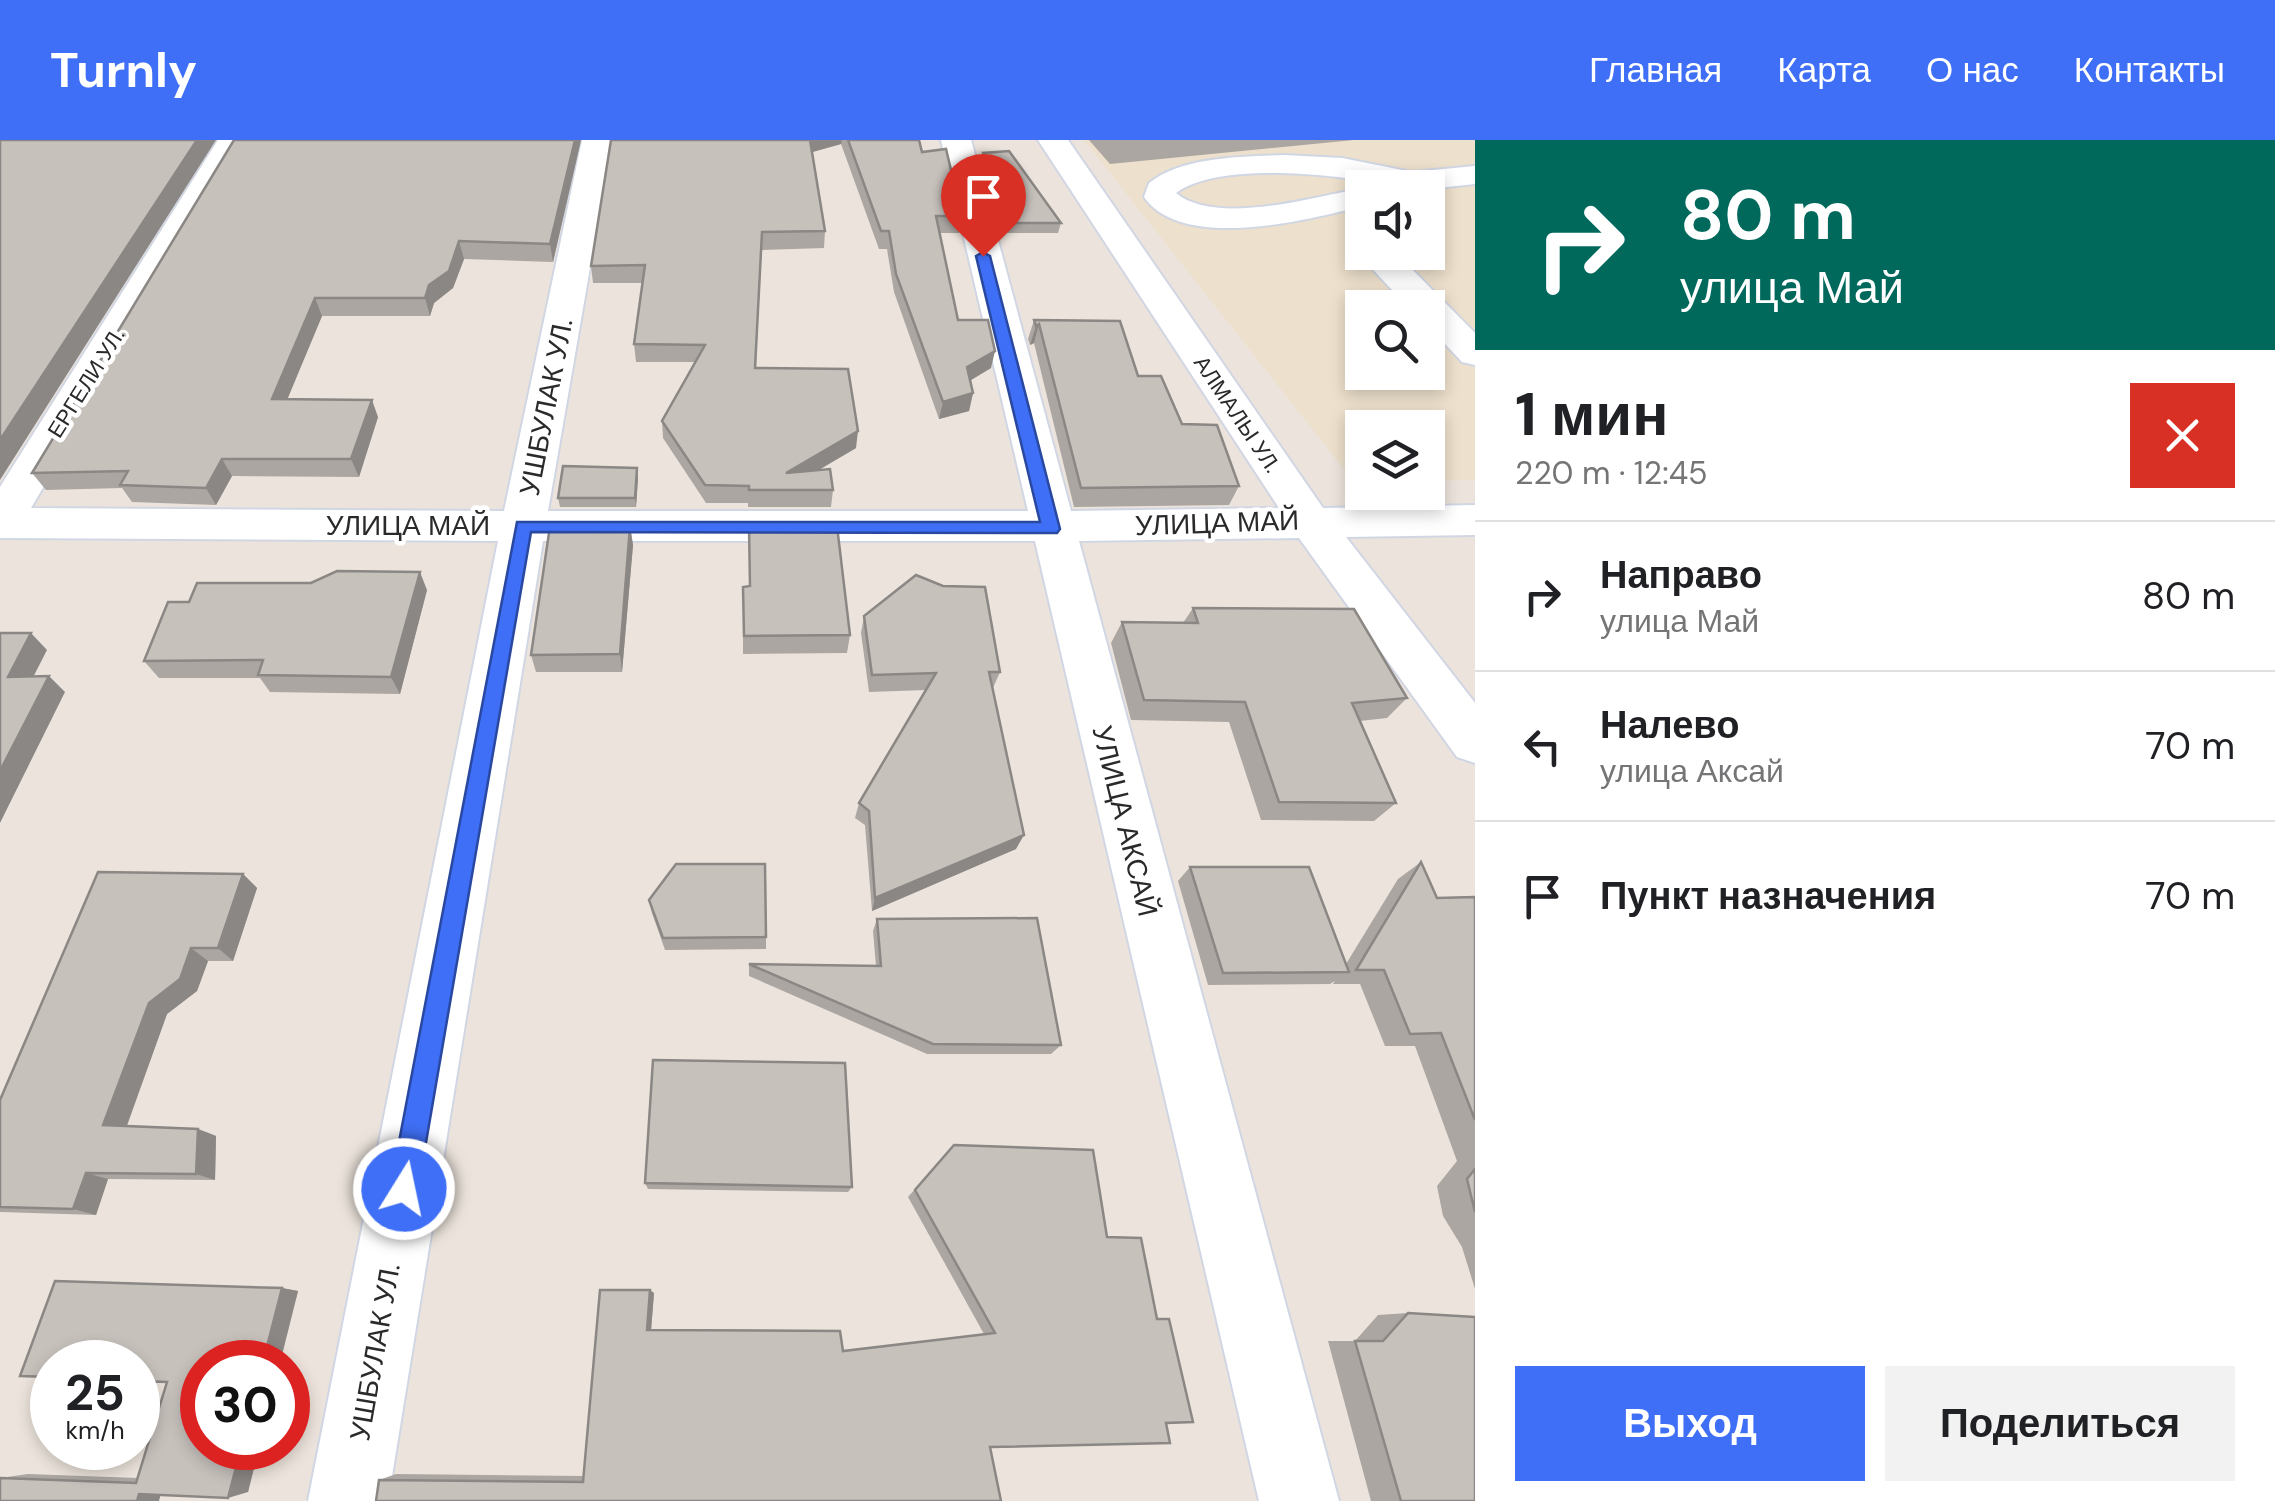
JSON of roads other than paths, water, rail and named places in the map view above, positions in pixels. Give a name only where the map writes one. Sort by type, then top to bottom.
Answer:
[{"type":"street","name":"ЕРГЕЛИ УЛ.","points":[[0,523],[233,140]]},
{"type":"street","name":"УШБУЛАК УЛ.","points":[[348,1501],[523,526],[598,140]]},
{"type":"street","name":"УЛИЦА АКСАЙ","points":[[956,140],[1298,1501]]},
{"type":"street","name":"АЛМАЛЫ УЛ.","points":[[1048,143],[1309,520],[1475,742]]},
{"type":"street","points":[[1345,201],[1212,218],[1174,209],[1160,197],[1160,190],[1176,177],[1194,174],[1297,164],[1357,170]]},
{"type":"street","points":[[1445,178],[1475,174]]},
{"type":"street","points":[[1328,205],[1345,222]]},
{"type":"street","points":[[1393,270],[1475,354]]},
{"type":"street","name":"УЛИЦА МАЙ","points":[[0,523],[1051,529],[1309,520],[1475,520]]}]
